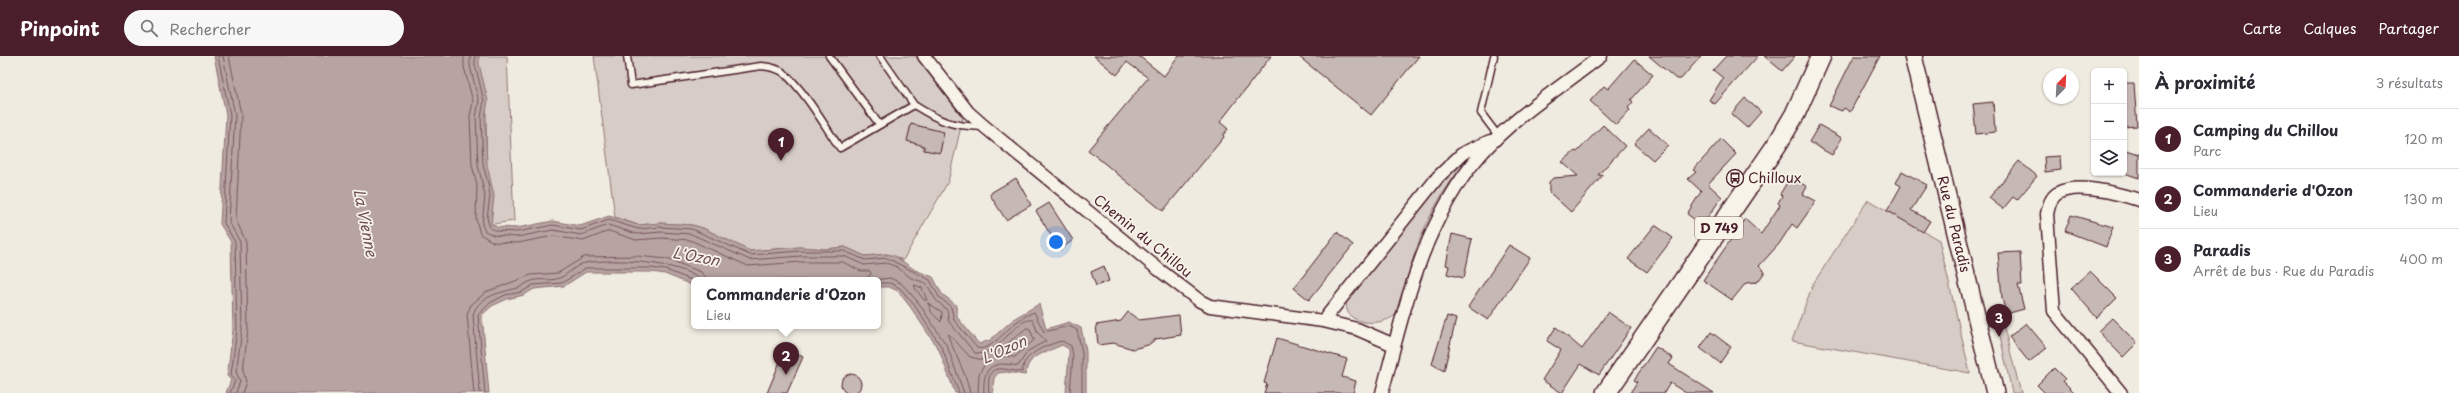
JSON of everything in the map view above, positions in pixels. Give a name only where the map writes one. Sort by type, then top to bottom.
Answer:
[{"type":"main road","name":"D 749","points":[[1606,393],[1778,143],[1794,114],[1821,56]]},
{"type":"street","name":"Chemin du Chillou","points":[[924,56],[968,112],[984,127],[1158,269],[1200,301],[1210,306],[1323,321],[1357,329],[1394,345]]},
{"type":"street","points":[[1382,393],[1394,345],[1422,256],[1440,213],[1458,183],[1482,154],[1499,137],[1601,56]]},
{"type":"street","name":"Rue du Paradis","points":[[1913,56],[1995,393]]},
{"type":"street","points":[[1323,321],[1438,177],[1463,153],[1499,137]]},
{"type":"street","points":[[2121,393],[2054,311],[2047,214],[2050,201],[2058,193],[2072,189],[2114,193],[2139,200]]},
{"type":"lane","points":[[627,56],[631,86],[761,66],[771,67],[783,72],[794,84],[840,148],[914,105]]},
{"type":"lane","points":[[829,56],[879,124]]},
{"type":"lane","points":[[880,56],[914,105],[939,120],[961,126],[984,127]]},
{"type":"lane","points":[[1494,56],[1481,113],[1499,137]]},
{"type":"shaded area","points":[[476,56],[507,56],[514,221],[487,225],[486,94]]},
{"type":"shaded area","points":[[594,56],[915,56],[963,118],[948,182],[903,260],[887,254],[865,256],[845,247],[826,249],[800,247],[750,251],[703,228],[692,225],[661,223],[638,225],[615,217]]},
{"type":"shaded area","points":[[1470,154],[1471,156],[1443,193],[1422,233],[1398,312],[1392,317],[1383,321],[1374,322],[1364,322],[1349,314],[1346,307],[1348,298],[1448,175]]},
{"type":"shaded area","points":[[1868,200],[1939,240],[1970,373],[1792,341],[1813,284]]},
{"type":"shaded area","points":[[1998,305],[2021,393],[2012,393],[1994,307]]},
{"type":"water","points":[[214,56],[479,56],[479,64],[488,101],[485,117],[487,165],[494,196],[491,224],[497,227],[517,228],[553,221],[580,226],[609,216],[638,225],[661,223],[692,225],[703,228],[750,251],[800,247],[826,249],[845,247],[865,256],[887,254],[895,256],[915,270],[933,277],[942,294],[955,304],[957,309],[957,317],[979,344],[990,340],[1015,318],[1039,304],[1046,329],[1069,322],[1081,328],[1086,351],[1086,393],[1066,393],[1069,349],[1062,345],[1034,357],[1028,365],[1025,375],[1007,372],[998,373],[994,378],[993,393],[955,393],[939,350],[898,291],[889,287],[881,287],[881,277],[691,277],[691,285],[665,274],[651,272],[586,272],[564,286],[534,289],[524,295],[507,299],[492,306],[482,315],[489,393],[226,393],[231,380],[227,376],[233,330],[231,242],[220,224],[226,115]]},
{"type":"building","points":[[1094,56],[1139,56],[1164,76],[1179,56],[1271,56],[1220,122],[1228,129],[1223,135],[1224,137],[1163,211],[1088,150],[1148,78],[1127,62],[1117,75]]},
{"type":"building","points":[[1298,56],[1419,56],[1371,115]]},
{"type":"building","points":[[1649,56],[1701,56],[1681,79],[1676,79]]},
{"type":"building","points":[[1726,56],[1758,56],[1715,104],[1709,100],[1723,78],[1713,70]]},
{"type":"building","points":[[1764,56],[1795,56],[1782,71]]},
{"type":"building","points":[[1854,56],[1880,56],[1850,112],[1844,108],[1842,111],[1829,106]]},
{"type":"building","points":[[1634,59],[1653,75],[1631,100],[1633,102],[1628,108],[1630,110],[1616,125],[1590,101],[1604,86],[1608,89]]},
{"type":"building","points":[[2127,83],[2134,83],[2137,126],[2127,127]]},
{"type":"building","points":[[1745,98],[1761,112],[1747,128],[1731,114]]},
{"type":"building","points":[[1993,102],[1995,132],[1976,134],[1973,104]]},
{"type":"building","points":[[911,124],[944,132],[940,153],[924,150],[924,146],[907,141]]},
{"type":"building","points":[[1603,125],[1625,146],[1598,175],[1603,175],[1571,212],[1549,192],[1549,182],[1553,178],[1578,176],[1562,162],[1575,151],[1577,152]]},
{"type":"building","points":[[1819,125],[1842,138],[1832,155],[1809,142]]},
{"type":"building","points":[[1649,128],[1668,145],[1653,160],[1634,144]]},
{"type":"building","points":[[1721,139],[1736,154],[1708,184],[1722,197],[1702,225],[1687,214],[1702,190],[1701,191],[1688,179],[1696,172],[1693,170]]},
{"type":"building","points":[[2127,150],[2139,154],[2139,178],[2127,174]]},
{"type":"building","points":[[2060,156],[2061,170],[2045,172],[2044,157]]},
{"type":"building","points":[[2019,161],[2037,176],[2017,200],[2013,197],[2003,209],[1989,198]]},
{"type":"building","points":[[1902,171],[1927,185],[1911,210],[1930,221],[1923,232],[1887,211],[1901,186],[1896,183]]},
{"type":"building","points":[[1791,176],[1807,187],[1803,194],[1816,201],[1797,228],[1792,224],[1779,244],[1759,266],[1765,272],[1759,280],[1757,282],[1746,283],[1732,300],[1703,280],[1745,219],[1761,234],[1780,205],[1778,203],[1782,196],[1780,194]]},
{"type":"building","points":[[1016,178],[1031,205],[1006,220],[990,195],[992,192]]},
{"type":"building","points":[[1049,203],[1073,240],[1060,250],[1036,211]]},
{"type":"building","points":[[2071,215],[2113,227],[2106,247],[2065,231]]},
{"type":"building","points":[[1655,225],[1673,238],[1647,272],[1628,259]]},
{"type":"building","points":[[1337,232],[1353,245],[1309,300],[1294,288]]},
{"type":"building","points":[[1452,234],[1472,239],[1464,278],[1447,274],[1449,266],[1446,265]]},
{"type":"building","points":[[1509,245],[1530,258],[1488,320],[1468,307]]},
{"type":"building","points":[[2020,252],[2022,285],[2018,285],[2024,309],[2006,314],[2002,298],[1998,253]]},
{"type":"building","points":[[1104,266],[1109,281],[1096,286],[1091,272]]},
{"type":"building","points":[[2090,271],[2117,298],[2097,318],[2071,288]]},
{"type":"building","points":[[1128,312],[1139,320],[1179,315],[1181,335],[1156,339],[1148,345],[1133,349],[1113,343],[1098,345],[1096,325],[1121,321]]},
{"type":"building","points":[[1608,312],[1631,328],[1599,375],[1581,364],[1562,393],[1542,380],[1561,350],[1547,341],[1556,327],[1582,349]]},
{"type":"building","points":[[1447,316],[1456,319],[1444,371],[1432,364]]},
{"type":"building","points":[[2112,318],[2137,343],[2123,357],[2098,331]]},
{"type":"building","points":[[2026,323],[2047,348],[2029,362],[2009,337]]},
{"type":"building","points":[[1711,332],[1731,347],[1720,363],[1700,348]]},
{"type":"building","points":[[1277,338],[1347,359],[1342,377],[1356,381],[1353,393],[1264,393],[1267,384],[1264,383]]},
{"type":"building","points":[[1656,347],[1673,358],[1669,364],[1714,393],[1686,393],[1670,383],[1664,393],[1630,393],[1637,382],[1634,380]]},
{"type":"building","points":[[789,350],[803,357],[787,393],[767,393],[784,352]]},
{"type":"building","points":[[2054,368],[2065,379],[2063,381],[2075,393],[2045,393],[2037,385]]},
{"type":"building","points":[[851,374],[858,377],[861,384],[858,391],[851,394],[844,391],[841,384],[844,377]]},
{"type":"place","name":"Camping du Chillou","points":[[781,161]]},
{"type":"place","name":"Chilloux","points":[[1735,178]]},
{"type":"place","name":"Paradis","points":[[1999,337]]},
{"type":"place","name":"Commanderie d'Ozon","points":[[786,375]]},
{"type":"water label","name":"La Vienne","points":[[365,223]]},
{"type":"water label","name":"L'Ozon","points":[[696,257]]},
{"type":"water label","name":"L'Ozon","points":[[1004,350]]}]
